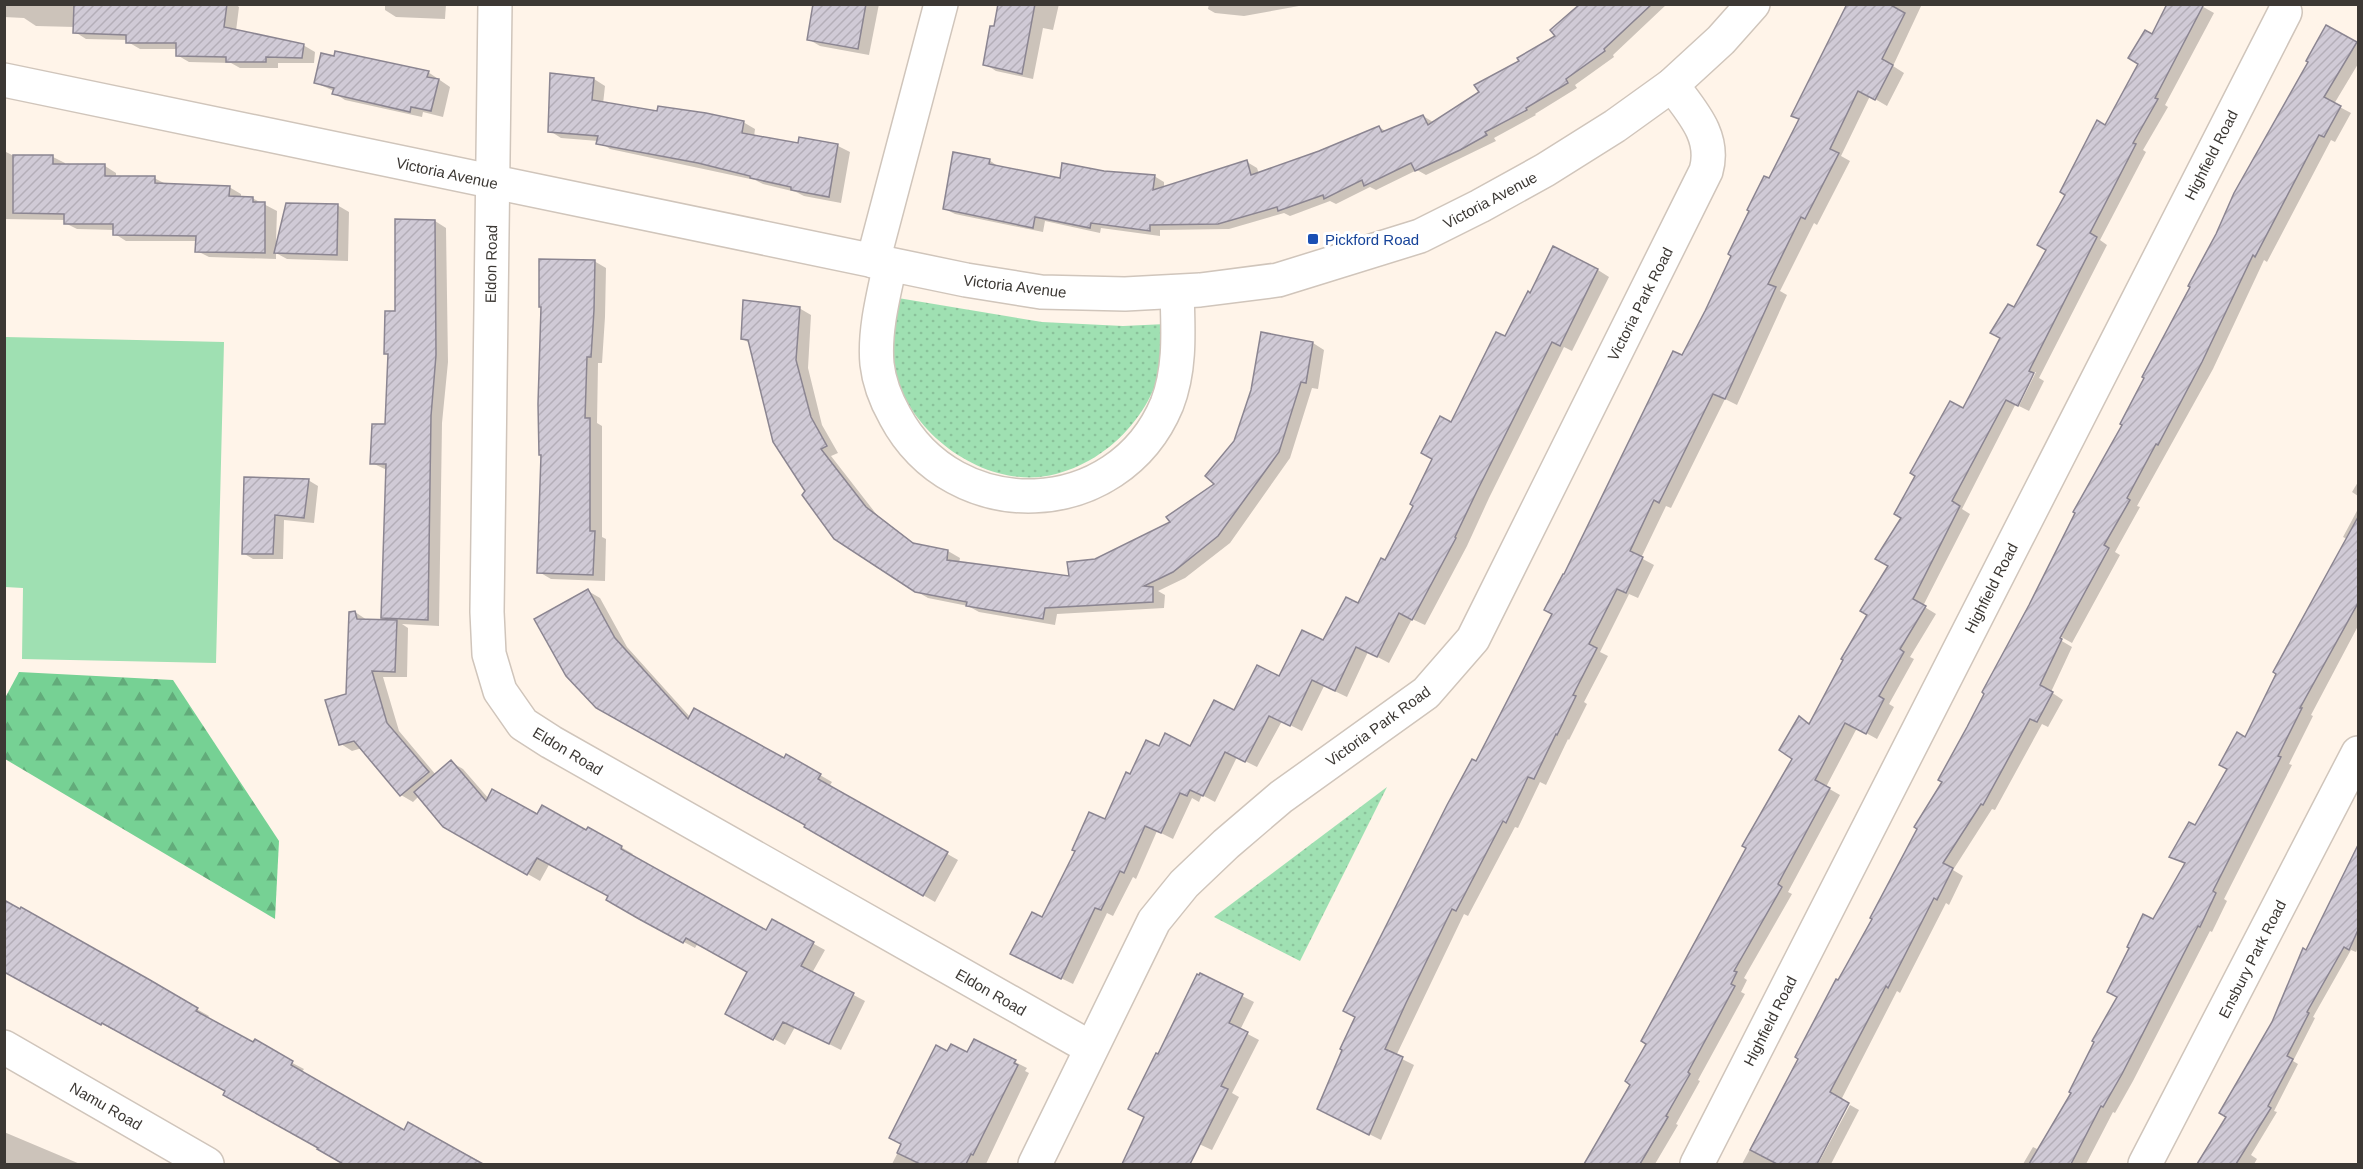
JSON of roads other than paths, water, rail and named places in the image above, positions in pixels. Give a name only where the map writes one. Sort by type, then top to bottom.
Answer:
[{"type":"street","name":"Eldon Road","points":[[495,4],[488,588],[489,654],[500,691],[523,724],[551,742],[1091,1048]]},
{"type":"street","points":[[940,4],[882,263],[877,365],[886,399],[903,432],[926,458],[960,482],[990,492],[1026,496],[1059,494],[1094,483],[1128,461],[1150,434],[1167,404],[1179,346],[1177,291]]},
{"type":"street","name":"Victoria Avenue","points":[[4,80],[882,263],[1041,292],[1125,294],[1278,280],[1353,259],[1420,236],[1545,170],[1615,126],[1672,85],[1720,40],[1753,4]]},
{"type":"street","name":"Highfield Road","points":[[1696,1164],[2284,12]]},
{"type":"street","name":"Victoria Park Road","points":[[1035,1164],[1154,921],[1184,884],[1281,797],[1426,693],[1473,639],[1706,171],[1710,158],[1704,130],[1672,85]]},
{"type":"street","name":"Ensbury Park Road","points":[[2145,1164],[2358,753]]},
{"type":"street","name":"Namu Road","points":[[4,1047],[207,1164]]},
{"type":"place","name":"Pickford Road","points":[[1313,239]]}]
